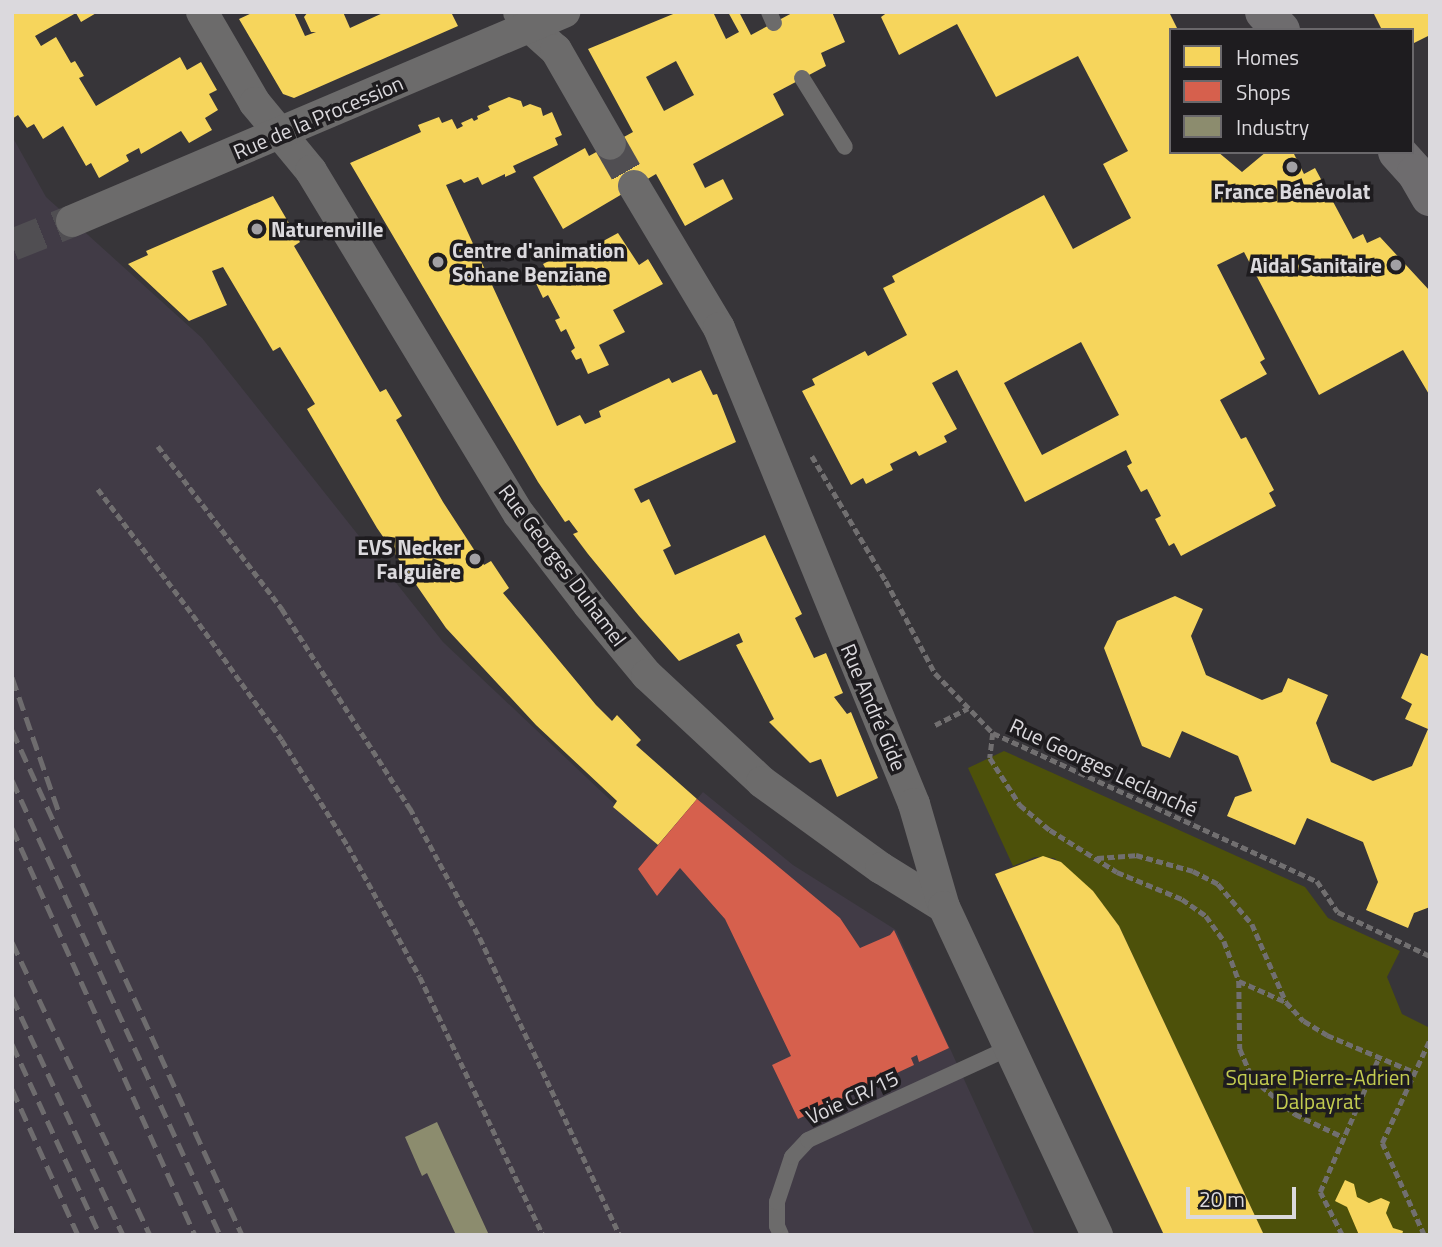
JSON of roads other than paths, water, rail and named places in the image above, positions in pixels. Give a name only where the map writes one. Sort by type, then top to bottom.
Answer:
[{"type":"street","name":"Rue Georges Duhamel","points":[[202,12],[255,103],[311,171],[519,513],[589,606],[647,675],[762,782],[881,868],[944,907]]},
{"type":"street","name":"Rue de la Procession","points":[[72,221],[282,133],[524,19],[564,12]]},
{"type":"street","points":[[1264,12],[1278,28]]},
{"type":"street","points":[[524,19],[555,50],[610,145]]},
{"type":"street","name":"Rue André Gide","points":[[634,186],[719,328],[914,804],[944,907],[1097,1235]]},
{"type":"lane","points":[[802,78],[845,147]]},
{"type":"lane","name":"Voie CR/15","points":[[781,1235],[777,1226],[777,1202],[792,1157],[808,1140],[1009,1048]]},
{"type":"tunnel","points":[[610,144],[634,186]]},
{"type":"tunnel","points":[[12,245],[72,221]]},
{"type":"railway","points":[[12,677],[59,813]]},
{"type":"railway","points":[[12,730],[242,1235]]},
{"type":"railway","points":[[12,780],[220,1235]]},
{"type":"railway","points":[[12,828],[195,1235]]},
{"type":"railway","points":[[12,942],[150,1235]]},
{"type":"railway","points":[[12,997],[123,1235]]},
{"type":"railway","points":[[12,1044],[100,1235]]},
{"type":"railway","points":[[12,1089],[78,1235]]},
{"type":"place","name":"France Bénévolat","points":[[1292,167]]},
{"type":"place","name":"Naturenville","points":[[257,229]]},
{"type":"place","name":"Centre d'animation Sohane Benziane","points":[[438,262]]},
{"type":"place","name":"Aidal Sanitaire","points":[[1396,265]]},
{"type":"place","name":"EVS Necker Falguière","points":[[475,559]]},
{"type":"park label","name":"Square Pierre-Adrien Dalpayrat","points":[[1318,1089]]}]
